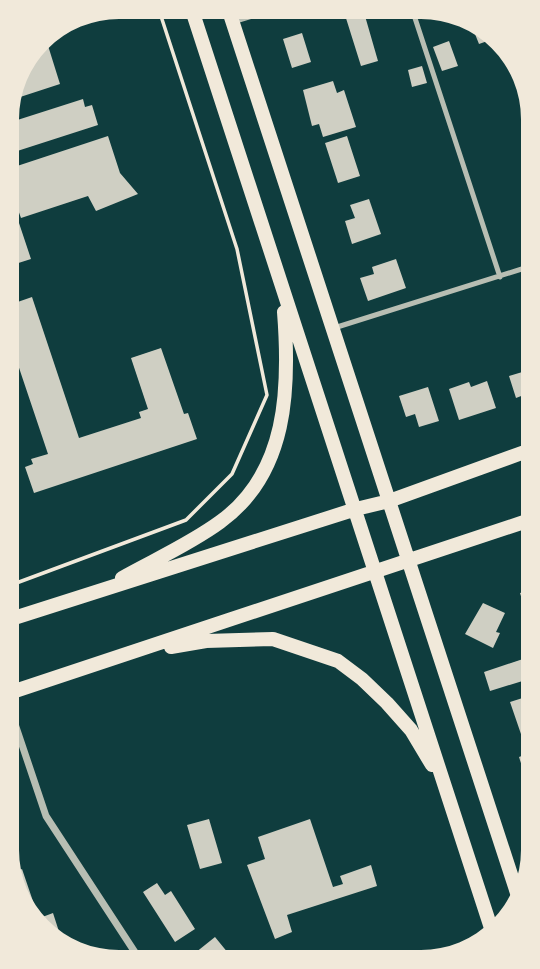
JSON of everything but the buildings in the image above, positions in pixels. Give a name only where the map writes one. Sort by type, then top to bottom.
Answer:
[{"type":"main road","points":[[195,19],[489,922]]},
{"type":"main road","points":[[231,19],[514,883]]},
{"type":"main road","points":[[95,592],[221,521],[259,480],[274,450],[282,425],[286,342],[282,289]]},
{"type":"main road","points":[[19,616],[388,501],[521,453]]},
{"type":"main road","points":[[19,690],[521,523]]},
{"type":"main road","points":[[125,654],[206,641],[273,639],[338,661],[362,679],[411,730],[445,787]]},
{"type":"street","points":[[19,736],[46,816],[133,950]]},
{"type":"lane","points":[[415,19],[500,276]]},
{"type":"lane","points":[[332,328],[521,269]]},
{"type":"path","points":[[19,582],[186,520],[232,474],[267,396],[237,249],[162,19]]}]
